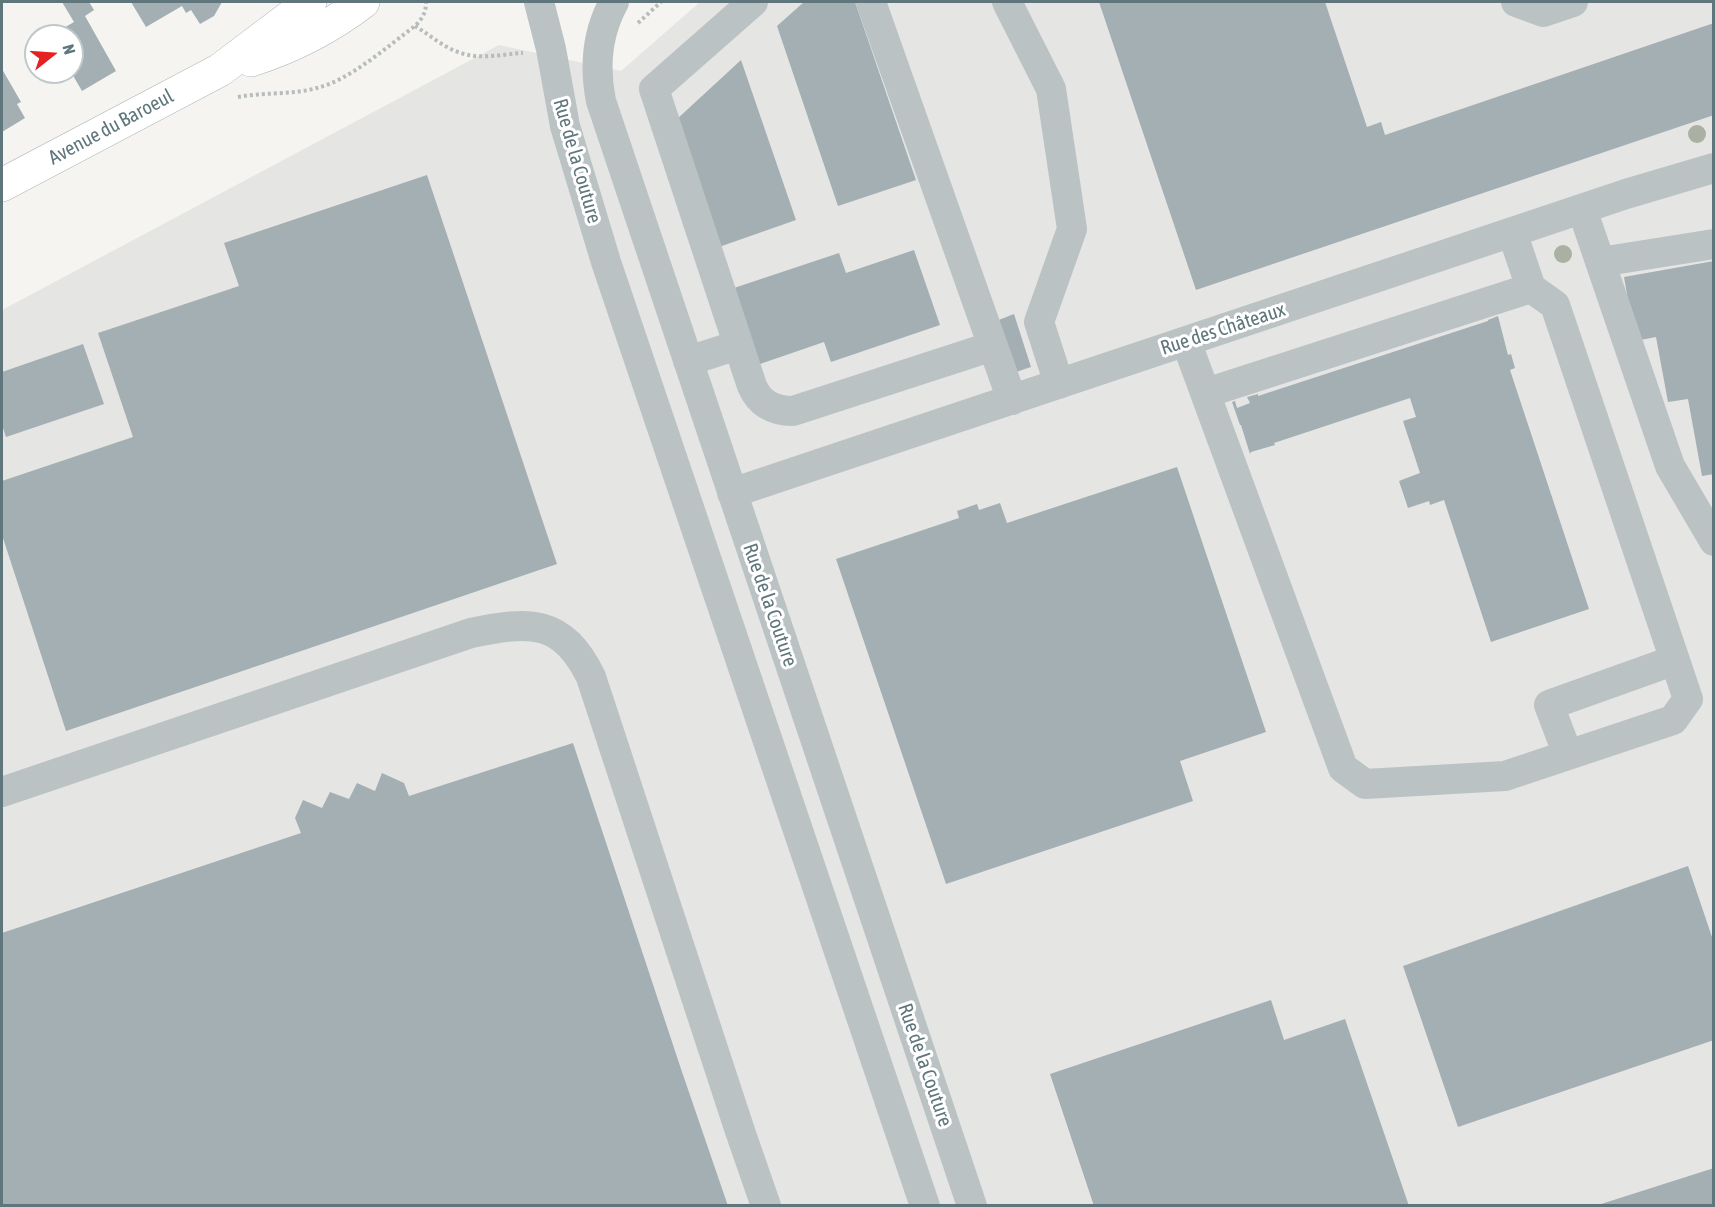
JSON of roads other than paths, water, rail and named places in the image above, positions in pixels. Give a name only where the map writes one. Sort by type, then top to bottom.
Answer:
[{"type":"main road","name":"Avenue du Baroeul","points":[[227,84],[310,2]]},
{"type":"main road","name":"Avenue du Baroeul","points":[[2,184],[227,84],[274,52],[325,28],[363,2]]},
{"type":"street","name":"Rue de la Couture","points":[[539,2],[551,49],[565,126],[606,262],[925,1206]]},
{"type":"street","name":"Rue de la Couture","points":[[614,2],[606,17],[599,42],[597,72],[600,94],[614,143],[972,1206]]},
{"type":"street","points":[[753,2],[654,89],[757,396],[773,409],[784,411],[805,408],[993,346]]},
{"type":"street","points":[[871,2],[1012,400]]},
{"type":"street","points":[[1007,2],[1051,88],[1072,229],[1039,322],[1059,384]]},
{"type":"street","points":[[1516,2],[1543,12],[1573,2]]},
{"type":"street","name":"Rue des Châteaux","points":[[732,493],[1512,232],[1713,168]]},
{"type":"street","points":[[1582,209],[1670,466],[1713,541]]},
{"type":"street","points":[[1186,341],[1343,768],[1365,784],[1504,776],[1673,720],[1688,699],[1555,305],[1531,288],[1512,232]]},
{"type":"street","points":[[1600,262],[1713,244]]},
{"type":"street","points":[[1206,393],[1531,288]]},
{"type":"street","points":[[688,361],[738,345]]},
{"type":"street","points":[[2,792],[471,633],[513,625],[537,626],[549,630],[569,643],[584,662],[591,677],[766,1206]]},
{"type":"street","points":[[1568,755],[1549,705],[1675,660]]}]
